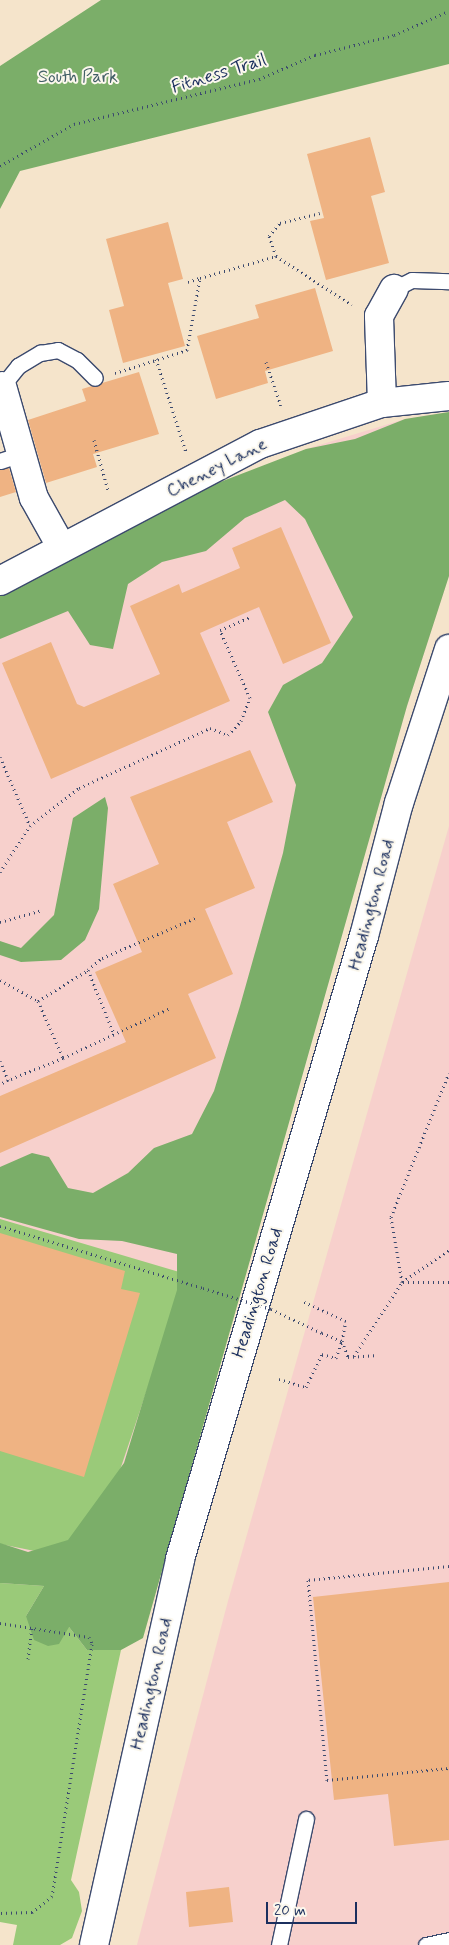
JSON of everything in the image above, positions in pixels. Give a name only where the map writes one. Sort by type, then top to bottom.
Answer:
[{"type":"main road","points":[[382,403],[379,316],[394,289]]},
{"type":"main road","points":[[2,390],[11,457],[62,548]]},
{"type":"main road","name":"Cheney Lane","points":[[0,581],[195,478],[290,434],[382,403],[449,396]]},
{"type":"main road","name":"Headington Road","points":[[94,1945],[180,1559],[364,936],[399,803],[449,649]]},
{"type":"lane","points":[[394,289],[412,280],[449,281]]},
{"type":"lane","points":[[2,390],[18,366],[40,353],[58,350],[77,360],[95,378]]},
{"type":"lane","points":[[279,1945],[306,1819]]},
{"type":"lane","points":[[426,1945],[449,1940]]},
{"type":"path","name":"Fitness Trail","points":[[0,166],[74,124],[259,79],[315,56],[394,35],[449,12]]},
{"type":"path","points":[[320,213],[280,223],[269,236],[276,256],[301,275],[379,316]]},
{"type":"path","points":[[188,282],[276,256]]},
{"type":"path","points":[[122,371],[187,350],[200,278]]},
{"type":"path","points":[[156,359],[195,478]]},
{"type":"path","points":[[266,362],[290,434]]},
{"type":"path","points":[[94,440],[117,520]]},
{"type":"path","points":[[0,872],[30,826],[79,788],[210,728],[228,735],[241,722],[250,698],[220,630],[251,617]]},
{"type":"path","points":[[0,757],[30,826]]},
{"type":"path","points":[[0,922],[42,910]]},
{"type":"path","points":[[38,1001],[88,970],[102,958],[196,918]]},
{"type":"path","points":[[88,970],[114,1034]]},
{"type":"path","points":[[0,980],[38,1001],[63,1058]]},
{"type":"path","points":[[0,1084],[63,1058],[170,1008]]},
{"type":"path","points":[[0,1061],[8,1080]]},
{"type":"path","points":[[402,1282],[392,1217],[449,1073]]},
{"type":"path","points":[[0,1226],[271,1308],[342,1341],[348,1357],[378,1355]]},
{"type":"path","points":[[354,1356],[402,1282],[449,1250]]},
{"type":"path","points":[[402,1282],[449,1282]]},
{"type":"path","points":[[278,1379],[306,1388],[322,1354],[336,1358],[342,1341],[346,1321],[302,1301]]},
{"type":"path","points":[[449,1566],[308,1580],[327,1780],[449,1768]]},
{"type":"path","points":[[0,1623],[89,1637],[92,1644],[52,1896],[32,1912],[0,1913]]},
{"type":"path","points":[[28,1659],[32,1628]]},
{"type":"shaded area","points":[[449,412],[449,576],[407,706],[155,1592],[0,1564],[0,598],[306,449],[405,419]]},
{"type":"shaded area","points":[[449,826],[449,1945],[137,1945],[228,1601]]},
{"type":"green space","name":"South Park","points":[[101,0],[449,0],[449,64],[20,171],[0,209],[0,66]]},
{"type":"green space","points":[[449,412],[449,576],[407,706],[143,1638],[121,1650],[87,1650],[69,1627],[59,1644],[48,1646],[34,1640],[26,1616],[44,1586],[0,1583],[0,1543],[28,1552],[68,1540],[124,1463],[177,1290],[177,1254],[122,1241],[79,1239],[0,1217],[0,1167],[32,1153],[49,1157],[68,1188],[93,1193],[128,1173],[154,1148],[192,1134],[214,1091],[240,1006],[283,853],[296,785],[268,712],[283,685],[322,663],[353,617],[305,519],[285,500],[245,518],[206,551],[162,562],[128,584],[113,649],[90,645],[68,611],[0,639],[0,588],[176,499],[306,449],[355,439],[405,419]]},
{"type":"green space","points":[[105,797],[108,808],[99,909],[85,940],[61,960],[21,962],[0,955],[0,941],[21,948],[54,915],[73,818]]},
{"type":"green space","points":[[0,1219],[186,1274],[89,1562],[0,1544]]},
{"type":"green space","points":[[0,1583],[44,1586],[26,1616],[69,1627],[87,1650],[121,1650],[71,1880],[79,1892],[82,1911],[72,1938],[60,1945],[13,1945],[17,1925],[0,1922]]},
{"type":"building","points":[[370,137],[385,192],[371,196],[389,263],[326,280],[310,221],[324,218],[307,154]]},
{"type":"building","points":[[168,222],[183,279],[168,283],[185,346],[123,363],[109,310],[124,306],[106,239]]},
{"type":"building","points":[[315,288],[333,351],[265,371],[268,383],[216,399],[197,336],[259,318],[255,305]]},
{"type":"building","points":[[139,372],[159,434],[93,454],[97,467],[46,483],[28,420],[86,401],[82,389]]},
{"type":"building","points":[[9,468],[16,492],[0,497],[0,470]]},
{"type":"building","points":[[281,527],[331,643],[283,664],[259,607],[200,633],[230,701],[51,779],[2,663],[51,642],[77,704],[84,707],[160,674],[130,606],[179,584],[182,593],[240,568],[232,548]]},
{"type":"building","points":[[250,750],[273,802],[227,822],[255,888],[205,909],[233,974],[188,994],[216,1058],[0,1153],[0,1096],[126,1042],[95,972],[142,952],[113,884],[159,864],[130,797]]},
{"type":"building","points":[[0,1233],[125,1271],[121,1289],[140,1293],[84,1477],[0,1451]]},
{"type":"building","points":[[449,1582],[449,1840],[394,1846],[388,1794],[334,1800],[313,1597]]},
{"type":"building","points":[[229,1887],[233,1922],[189,1927],[186,1892]]}]
